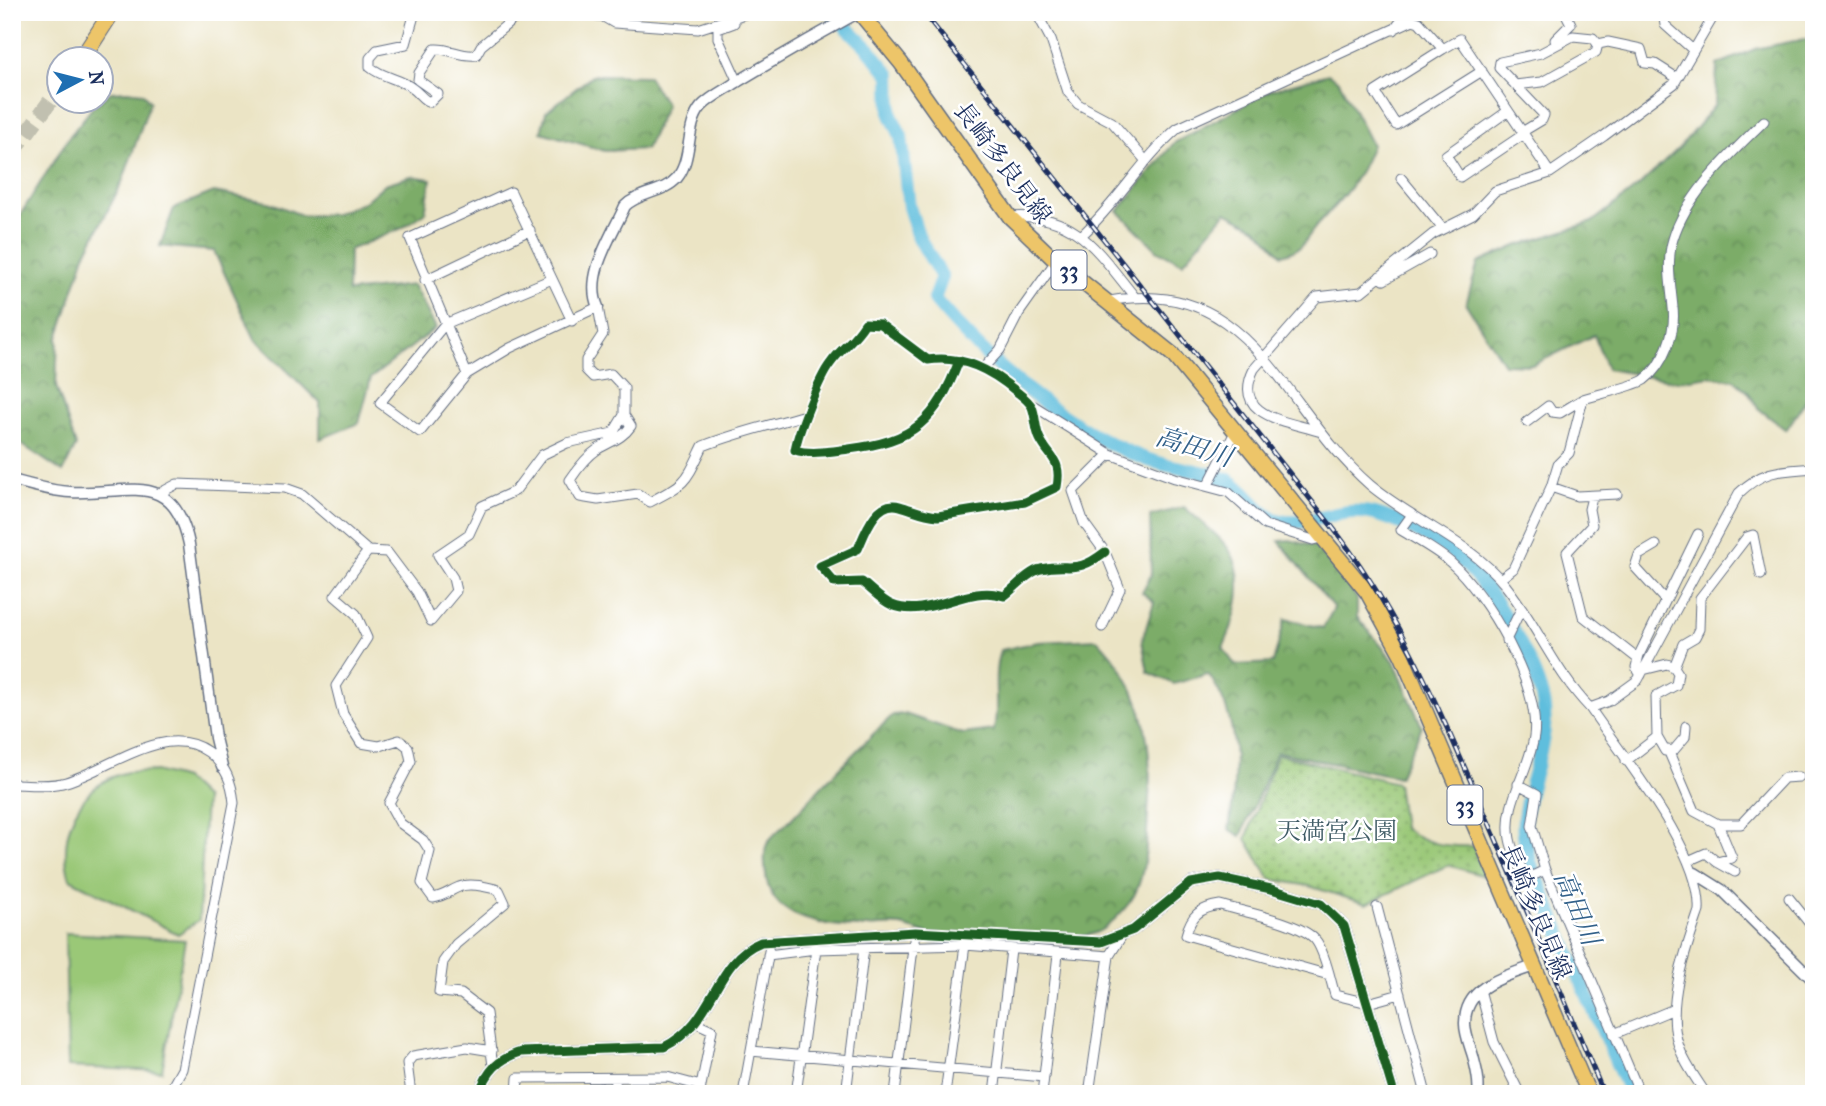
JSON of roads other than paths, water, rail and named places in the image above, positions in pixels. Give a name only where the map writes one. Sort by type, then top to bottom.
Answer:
[{"type":"highway","points":[[85,46],[103,12]]},
{"type":"highway","points":[[87,46],[112,12]]},
{"type":"main road","name":"長崎多良見線","points":[[854,15],[901,63],[1010,217],[1056,261],[1110,301],[1172,354],[1367,592],[1402,656],[1589,1094]]},
{"type":"street","points":[[415,12],[406,44],[377,50],[370,58],[370,67],[380,76],[413,88],[424,101],[430,102],[438,94],[418,80],[419,73],[435,49],[443,48],[465,57],[476,55],[481,46],[522,12]]},
{"type":"street","points":[[537,12],[602,16],[614,23],[698,29],[750,13]]},
{"type":"street","points":[[1036,12],[1051,40],[1069,92],[1078,104],[1112,122],[1146,161]]},
{"type":"street","points":[[1394,31],[1408,12]]},
{"type":"street","points":[[1537,54],[1571,24],[1565,12]]},
{"type":"street","points":[[1663,12],[1665,24],[1693,50]]},
{"type":"street","points":[[1319,432],[1269,415],[1252,404],[1247,383],[1254,369],[1317,297],[1361,292],[1443,229],[1473,214],[1495,191],[1550,173],[1604,136],[1677,78],[1716,12]]},
{"type":"street","points":[[738,82],[718,38],[718,29],[750,13]]},
{"type":"street","points":[[160,493],[177,484],[285,488],[302,494],[368,551],[387,552],[417,592],[431,621],[456,592],[453,578],[438,555],[469,534],[482,506],[515,491],[542,455],[567,443],[613,433],[624,415],[624,388],[611,374],[593,377],[586,369],[586,360],[603,334],[593,294],[594,279],[625,206],[632,199],[671,183],[678,177],[686,158],[694,121],[701,107],[738,82],[854,15]]},
{"type":"street","points":[[1083,234],[1099,220],[1146,161],[1178,128],[1413,20],[1419,22],[1443,48]]},
{"type":"street","points":[[1508,111],[1446,155],[1460,177],[1542,120],[1544,115],[1499,68],[1500,62],[1537,54],[1573,36],[1593,38],[1598,44]]},
{"type":"street","points":[[1482,71],[1396,125],[1375,92],[1460,39],[1482,71],[1550,173]]},
{"type":"street","points":[[1598,44],[1608,42],[1641,49],[1646,63],[1655,64],[1677,78]]},
{"type":"street","points":[[1515,85],[1551,77],[1596,52],[1598,44]]},
{"type":"street","points":[[1527,422],[1548,406],[1552,412],[1560,413],[1583,399],[1643,380],[1670,340],[1675,319],[1670,272],[1673,239],[1686,210],[1764,121]]},
{"type":"street","points":[[1401,178],[1443,229]]},
{"type":"street","points":[[467,374],[425,280],[410,238],[511,192],[572,321]]},
{"type":"street","points":[[1010,217],[1033,216],[1083,234],[1134,296]]},
{"type":"street","points":[[425,280],[530,230]]},
{"type":"street","points":[[1380,276],[1384,280],[1430,254]]},
{"type":"street","points":[[986,366],[1056,261]]},
{"type":"street","points":[[552,279],[445,324],[380,402],[420,432],[467,374],[510,348],[598,307]]},
{"type":"street","points":[[1110,301],[1149,295],[1202,308],[1235,327],[1264,358],[1319,432],[1369,484],[1410,518],[1472,553],[1500,579],[1573,690],[1590,708],[1677,837],[1695,873],[1700,894],[1699,911],[1674,1009],[1677,1040],[1686,1064],[1706,1094]]},
{"type":"street","points":[[959,361],[944,398],[916,428],[894,440],[875,446],[801,452],[795,450],[805,415],[828,366],[854,341],[865,323],[880,324],[928,360],[941,358],[959,361],[986,366],[1031,404],[1110,454],[1175,478],[1228,492],[1265,525],[1314,540],[1321,533]]},
{"type":"street","points":[[1500,579],[1513,569],[1551,487],[1558,464],[1569,453],[1583,399]]},
{"type":"street","points":[[1031,404],[1039,438],[1056,459],[1057,487],[1025,502],[938,516],[923,515],[897,505],[883,508],[869,523],[858,550],[820,566],[835,583],[862,582],[892,605],[923,608],[992,592],[1004,596],[1039,569],[1071,569],[1088,565],[1105,552]]},
{"type":"street","points":[[624,415],[631,426],[623,438],[598,449],[579,466],[570,480],[580,497],[598,500],[638,495],[650,502],[684,484],[694,470],[703,446],[739,432],[805,415]]},
{"type":"street","points":[[1208,485],[1236,430]]},
{"type":"street","points":[[1102,627],[1120,589],[1105,552],[1084,523],[1073,491],[1110,454]]},
{"type":"street","points":[[1590,708],[1609,701],[1642,672],[1738,493],[1755,477],[1773,471],[1814,468]]},
{"type":"street","points":[[12,480],[72,492],[134,489],[160,493],[177,508],[186,526],[215,738],[222,767]]},
{"type":"street","points":[[1551,487],[1577,496],[1617,494]]},
{"type":"street","points":[[1592,497],[1589,509],[1592,525],[1567,552],[1583,616],[1638,659]]},
{"type":"street","points":[[1410,518],[1401,530],[1458,570],[1481,599],[1506,640],[1529,687],[1534,709],[1530,757],[1518,784],[1510,820],[1510,839],[1526,879],[1545,870]]},
{"type":"street","points":[[1642,672],[1636,667],[1638,659],[1698,534]]},
{"type":"street","points":[[1674,667],[1683,644],[1695,637],[1699,629],[1700,598],[1747,537],[1753,535],[1761,575]]},
{"type":"street","points":[[1656,545],[1639,555],[1635,568],[1665,600]]},
{"type":"street","points":[[368,551],[335,596],[356,614],[367,638],[335,686],[343,714],[361,743],[379,746],[399,740],[408,747],[411,761],[389,803],[400,823],[423,840],[430,851],[422,883],[433,898],[447,896],[460,886],[486,886],[499,890],[505,903],[456,944],[443,962],[439,992],[461,994],[486,1013],[493,1066]]},
{"type":"street","points":[[1506,640],[1521,609]]},
{"type":"street","points":[[1642,672],[1667,664],[1674,667],[1678,673],[1676,685],[1656,696],[1657,737],[1665,751],[1681,744],[1686,726]]},
{"type":"street","points":[[1626,761],[1652,738],[1657,737]]},
{"type":"street","points":[[12,784],[66,782],[165,741],[186,741],[203,749],[222,767],[232,783],[234,803],[182,1069],[168,1094]]},
{"type":"street","points":[[1668,750],[1694,811],[1718,824],[1741,824],[1784,778],[1799,777]]},
{"type":"street","points":[[1518,784],[1537,794],[1532,826],[1545,870],[1640,1094]]},
{"type":"street","points":[[1717,862],[1732,858],[1718,824]]},
{"type":"street","points":[[1688,861],[1706,853],[1735,872]]},
{"type":"street","points":[[1695,873],[1722,890],[1814,981]]},
{"type":"street","points":[[1090,1094],[1109,956],[1122,937],[1191,883],[1220,878],[1321,904],[1344,926],[1394,1094]]},
{"type":"street","points":[[1789,898],[1814,929]]},
{"type":"street","points":[[1329,975],[1186,935],[1190,922],[1207,907],[1220,905],[1308,932],[1318,944],[1329,975],[1335,995],[1368,1003],[1400,994]]},
{"type":"street","points":[[1377,907],[1426,1094]]},
{"type":"street","points":[[479,1094],[493,1066],[505,1057],[521,1052],[664,1047],[679,1040],[697,1023],[739,955],[752,945],[772,940],[915,932],[1081,942],[1122,937]]},
{"type":"street","points":[[894,1094],[915,932]]},
{"type":"street","points":[[743,1094],[772,940]]},
{"type":"street","points":[[768,955],[816,949],[965,945],[1109,956]]},
{"type":"street","points":[[945,1094],[965,945]]},
{"type":"street","points":[[846,1094],[864,948]]},
{"type":"street","points":[[796,1094],[816,949]]},
{"type":"street","points":[[994,1094],[1011,950]]},
{"type":"street","points":[[1042,1094],[1058,954]]},
{"type":"street","points":[[1478,1094],[1476,1070],[1465,1024],[1468,1007],[1480,990],[1494,980],[1534,966]]},
{"type":"street","points":[[1480,990],[1493,1042],[1520,1094]]},
{"type":"street","points":[[1614,1034],[1674,1009]]},
{"type":"street","points":[[517,1094],[518,1078],[667,1077],[701,1090],[712,1030],[697,1023]]},
{"type":"street","points":[[411,1094],[407,1063],[413,1056],[467,1047],[492,1051]]},
{"type":"street","points":[[751,1051],[1044,1077]]},
{"type":"street","points":[[612,1094],[616,1079]]},
{"type":"waterway","name":"高田川","points":[[831,12],[868,48],[890,75],[891,115],[901,136],[909,207],[919,238],[942,277],[934,299],[1003,370],[1085,430],[1143,458],[1230,481],[1274,519],[1285,522],[1307,521],[1351,512],[1386,518],[1428,537],[1452,553],[1484,586],[1527,657],[1544,706],[1543,739],[1524,820],[1524,835],[1530,862],[1630,1094]]},
{"type":"tunnel","points":[[12,153],[46,107]]},
{"type":"railway","points":[[923,12],[1330,524],[1372,584],[1407,645],[1438,708],[1604,1094]]},
{"type":"park label","name":"天満宮公園","points":[[1337,831]]}]
